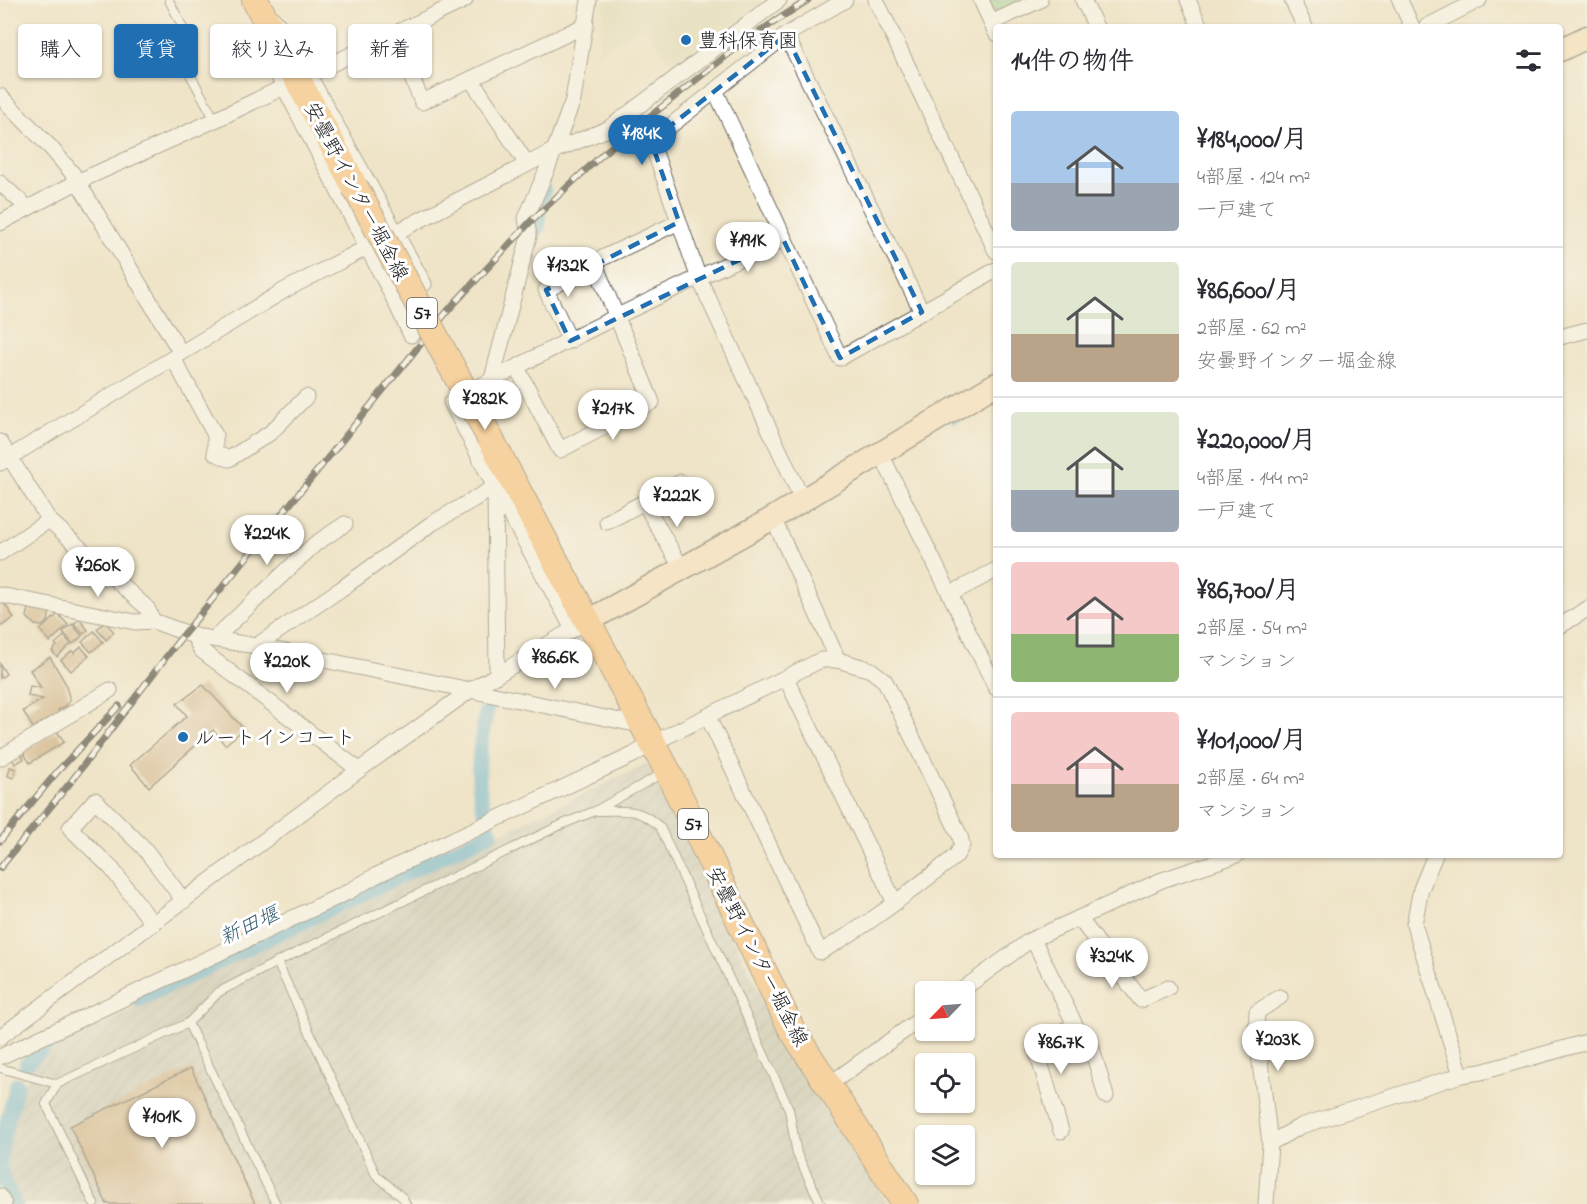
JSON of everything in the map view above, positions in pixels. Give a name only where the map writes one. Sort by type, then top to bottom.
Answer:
[{"type":"main road","name":"安曇野インター堀金線","points":[[256,1],[587,622],[641,718],[791,1028],[905,1204]]},
{"type":"street","points":[[416,24],[465,0]]},
{"type":"street","points":[[492,379],[529,236],[526,218],[573,100],[589,0]]},
{"type":"street","points":[[5,460],[285,290],[553,151],[608,129],[779,0]]},
{"type":"street","points":[[802,500],[698,276],[651,141],[786,35],[845,0]]},
{"type":"street","points":[[876,0],[993,245]]},
{"type":"street","points":[[981,0],[993,26]]},
{"type":"street","points":[[1001,24],[1040,0]]},
{"type":"street","points":[[1083,0],[1095,24]]},
{"type":"street","points":[[1188,0],[1199,24]]},
{"type":"street","points":[[1292,0],[1304,24]]},
{"type":"street","points":[[1400,0],[1411,24]]},
{"type":"street","points":[[1432,24],[1479,0]]},
{"type":"street","points":[[412,78],[422,102],[586,26]]},
{"type":"street","points":[[786,35],[922,312]]},
{"type":"street","points":[[1563,49],[1587,38]]},
{"type":"street","points":[[0,224],[77,182],[348,57]]},
{"type":"street","points":[[471,79],[527,164]]},
{"type":"street","points":[[297,81],[396,232],[424,284],[394,299]]},
{"type":"street","points":[[297,81],[368,246],[411,335]]},
{"type":"street","points":[[715,90],[840,358],[993,272]]},
{"type":"street","points":[[0,96],[73,174],[177,356],[215,435],[215,453],[229,459],[270,433],[306,397]]},
{"type":"street","points":[[0,183],[28,208]]},
{"type":"street","points":[[517,368],[560,450],[652,402],[594,262],[679,222]]},
{"type":"street","points":[[587,622],[495,487],[451,402],[492,379],[698,276],[783,238]]},
{"type":"street","points":[[570,341],[546,290],[595,265]]},
{"type":"street","points":[[1563,336],[1587,330]]},
{"type":"street","points":[[0,1037],[359,770],[472,689],[773,518],[993,386]]},
{"type":"street","points":[[476,388],[587,622]]},
{"type":"street","points":[[0,442],[5,460],[49,520],[147,608],[153,621]]},
{"type":"street","points":[[880,454],[993,682]]},
{"type":"street","points":[[607,522],[681,482]]},
{"type":"street","points":[[256,646],[341,589],[431,524],[495,487]]},
{"type":"street","points":[[495,487],[497,675]]},
{"type":"street","points":[[644,502],[682,569]]},
{"type":"street","points":[[773,518],[838,660]]},
{"type":"street","points":[[0,553],[49,520]]},
{"type":"street","points":[[214,639],[315,544],[345,524]]},
{"type":"street","points":[[950,594],[993,572]]},
{"type":"street","points":[[0,595],[135,622],[153,621],[194,636],[472,689],[630,723],[641,718]]},
{"type":"street","points":[[1563,624],[1587,609]]},
{"type":"street","points":[[194,636],[201,650],[359,770]]},
{"type":"street","points":[[0,1057],[633,755],[653,743],[822,660],[838,660],[871,670],[885,681],[960,836],[962,845],[956,856],[895,903],[845,939],[820,952],[708,717]]},
{"type":"street","points":[[786,678],[895,903]]},
{"type":"street","points":[[0,758],[110,690]]},
{"type":"street","points":[[153,924],[112,869],[70,828],[95,800],[144,848],[184,901]]},
{"type":"street","points":[[974,981],[1033,939],[1162,880],[1228,858]]},
{"type":"street","points":[[1434,858],[1421,889],[1414,924],[1461,1075]]},
{"type":"street","points":[[1079,918],[1141,1000],[1168,988]]},
{"type":"street","points":[[1033,939],[1079,1033],[1090,1042],[1106,1096]]},
{"type":"street","points":[[1266,1204],[1270,1143],[1256,1029],[1257,1012],[1280,997]]},
{"type":"street","points":[[827,1086],[915,1023]]},
{"type":"street","points":[[1061,1131],[1035,1046],[1075,1025]]},
{"type":"street","points":[[1270,1143],[1301,1126],[1461,1075],[1481,1072],[1587,1042]]},
{"type":"street","points":[[0,1196],[4,1204]]},
{"type":"lane","points":[[169,0],[183,28],[185,64],[215,120]]},
{"type":"lane","points":[[94,1204],[46,1104],[57,1084],[188,1023],[219,992],[277,962],[563,824],[595,811],[668,770]]},
{"type":"lane","points":[[595,811],[628,811],[646,814],[660,827],[789,1109],[797,1154],[821,1204]]},
{"type":"lane","points":[[277,962],[376,1175],[406,1204]]},
{"type":"lane","points":[[188,1023],[276,1204]]},
{"type":"lane","points":[[0,1068],[57,1084]]},
{"type":"highlighted area","points":[[786,35],[922,312],[840,358],[783,239],[570,341],[546,290],[679,222],[651,141]]},
{"type":"shaded area","name":"豊科保育園","points":[[605,0],[774,0],[674,70],[646,25],[597,54]]},
{"type":"shaded area","points":[[648,763],[780,1034],[801,1071],[888,1204],[21,1204],[9,1179],[5,1164],[7,1145],[18,1100],[32,1066],[44,1053]]},
{"type":"green space","points":[[988,0],[1022,0],[994,13]]},
{"type":"building","points":[[3,601],[14,618],[0,627],[0,603]]},
{"type":"building","points":[[29,606],[50,610],[48,621],[42,626],[35,625],[27,617]]},
{"type":"building","points":[[58,614],[68,625],[50,642],[40,630]]},
{"type":"building","points":[[79,619],[88,630],[83,634],[74,624]]},
{"type":"building","points":[[105,622],[114,632],[106,640],[97,629]]},
{"type":"building","points":[[72,624],[82,636],[73,644],[63,632]]},
{"type":"building","points":[[94,631],[103,642],[91,652],[82,642]]},
{"type":"building","points":[[64,636],[71,644],[57,657],[52,651],[57,646],[55,644]]},
{"type":"building","points":[[81,647],[89,656],[71,671],[61,660]]},
{"type":"building","points":[[50,657],[67,686],[70,700],[66,706],[58,710],[60,712],[33,728],[23,711],[43,699],[28,696],[30,686],[41,688],[30,670]]},
{"type":"building","points":[[0,664],[6,674],[0,678]]},
{"type":"building","name":"ルートインコート","points":[[203,685],[244,729],[225,745],[213,730],[149,787],[130,765],[187,716],[177,704]]},
{"type":"building","points":[[57,731],[64,742],[30,763],[23,752]]},
{"type":"building","points":[[21,753],[24,759],[15,764],[12,758]]},
{"type":"building","points":[[10,767],[16,769],[14,778],[8,776]]},
{"type":"building","points":[[191,1068],[255,1204],[107,1204],[70,1126]]},
{"type":"waterway","name":"新田堰","points":[[538,228],[537,205],[544,190]]},
{"type":"waterway","points":[[954,422],[993,400]]},
{"type":"waterway","points":[[537,660],[585,633]]},
{"type":"waterway","name":"新田堰","points":[[487,817],[480,789],[479,759],[488,700]]},
{"type":"waterway","name":"新田堰","points":[[138,1000],[491,833],[489,828]]},
{"type":"waterway","name":"新田堰","points":[[26,1064],[46,1045],[92,1022]]},
{"type":"waterway","name":"新田堰","points":[[0,1165],[2,1143],[17,1084]]},
{"type":"waterway","name":"新田堰","points":[[0,1166],[3,1180],[15,1204]]},
{"type":"railway","points":[[0,868],[70,783],[176,644],[450,308],[532,220],[605,152],[745,41],[808,0]]},
{"type":"railway","points":[[0,841],[57,772],[119,706]]},
{"type":"place","name":"豊科保育園","points":[[686,40]]},
{"type":"place","name":"ルートインコート","points":[[183,737]]}]
